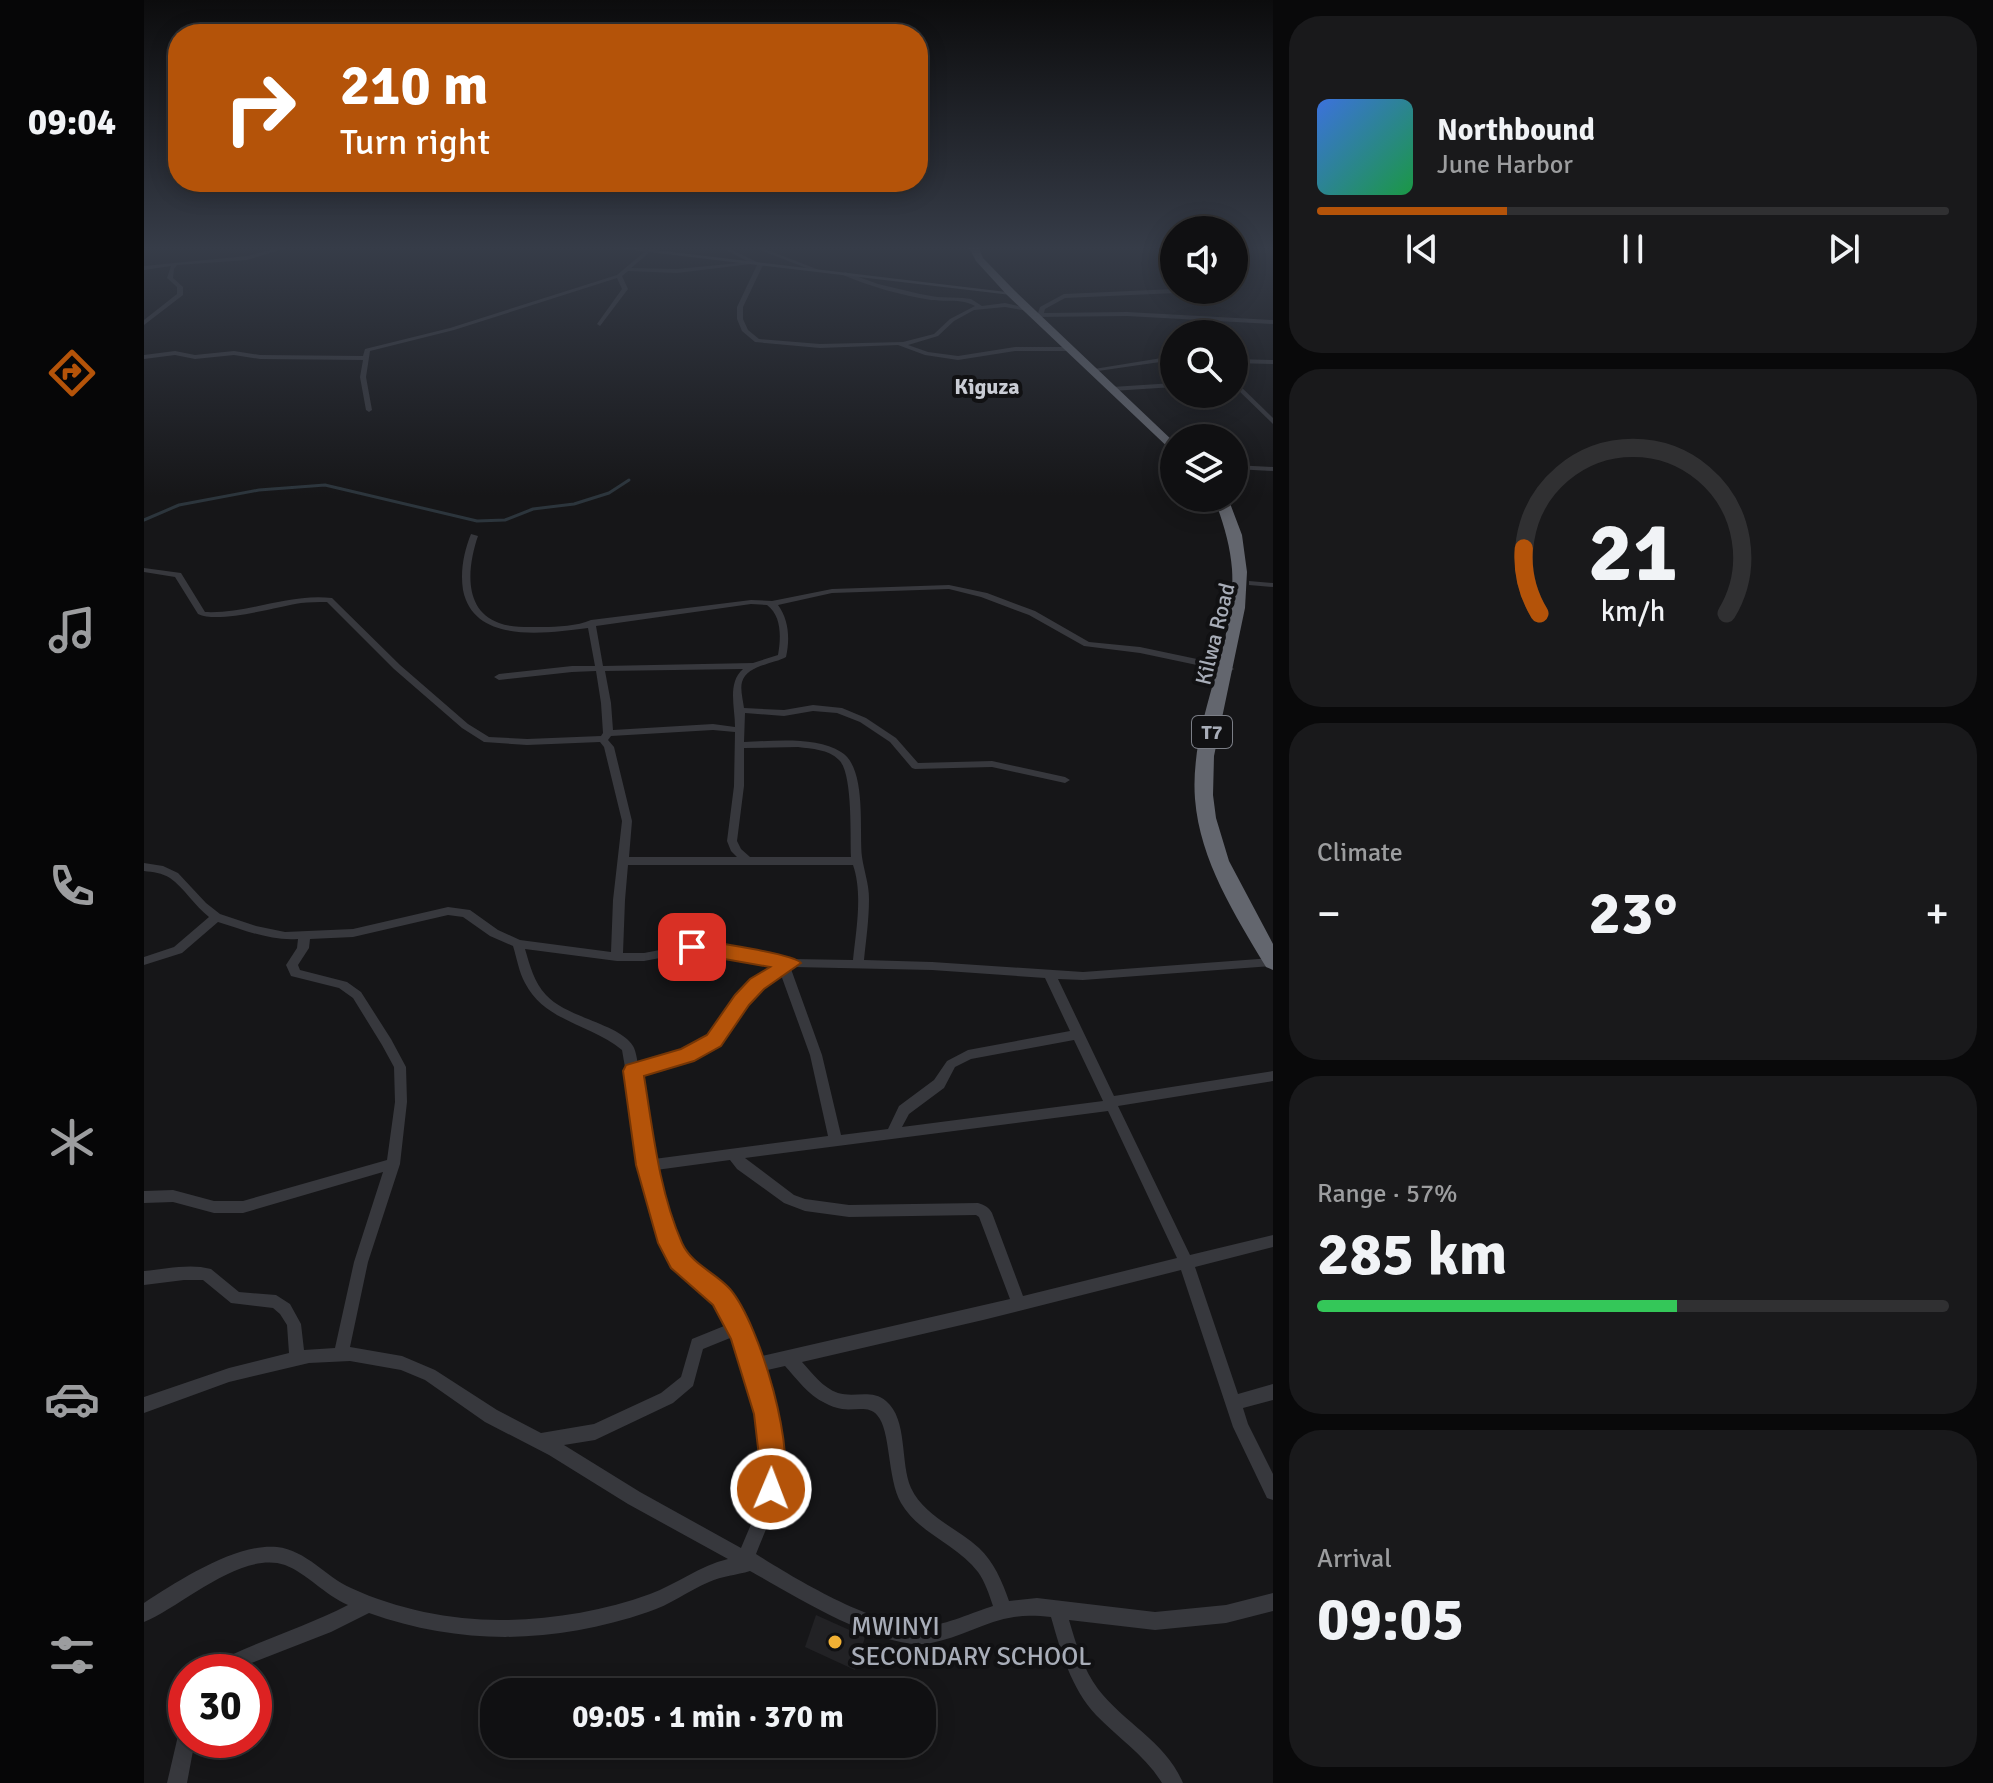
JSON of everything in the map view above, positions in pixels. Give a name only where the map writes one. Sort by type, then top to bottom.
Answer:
[{"type":"highway","points":[[1051,329],[1160,435]]},
{"type":"highway","name":"Kilwa Road","points":[[1232,512],[1249,555],[1252,583],[1231,669],[1211,732],[1203,792],[1206,815],[1222,869],[1273,962]]},
{"type":"street","points":[[369,410],[363,377],[367,350],[451,329]]},
{"type":"street","points":[[746,329],[751,338],[776,345],[904,344],[931,337],[941,329]]},
{"type":"street","points":[[904,344],[927,354],[958,358],[1015,349],[1070,349]]},
{"type":"street","points":[[144,357],[175,353],[195,357],[234,353],[260,357],[367,358]]},
{"type":"street","points":[[1091,370],[1160,360]]},
{"type":"street","points":[[1248,361],[1273,362]]},
{"type":"street","points":[[1112,389],[1160,386]]},
{"type":"street","points":[[1248,396],[1273,422]]},
{"type":"street","points":[[1248,468],[1273,469]]},
{"type":"street","points":[[474,536],[465,565],[466,584],[471,603],[480,616],[495,625],[519,629],[591,623],[751,602],[771,604],[797,596],[832,591],[958,588],[1032,613],[1087,644],[1154,653],[1231,669]]},
{"type":"street","points":[[144,570],[178,575],[202,614],[220,615],[314,599],[335,603],[397,667],[465,726],[487,740],[527,742],[713,727],[739,730]]},
{"type":"street","points":[[1252,583],[1273,585]]},
{"type":"street","points":[[747,861],[736,851],[732,841],[739,786],[740,710],[737,683],[742,674],[755,666],[782,657],[784,651],[778,610],[771,604]]},
{"type":"street","points":[[591,623],[606,703],[606,736],[626,813],[617,957]]},
{"type":"street","points":[[499,677],[572,669],[755,666]]},
{"type":"street","points":[[740,710],[784,713],[813,708],[839,710],[863,720],[893,740],[915,766],[992,764],[1065,780]]},
{"type":"street","points":[[740,745],[817,746],[841,755],[850,769],[857,861],[861,875],[862,919],[858,964]]},
{"type":"street","points":[[624,861],[857,861]]},
{"type":"street","points":[[144,867],[174,876],[216,917],[255,930],[304,937],[373,930],[448,911],[466,913],[494,933],[518,944],[617,957],[644,957],[702,946],[789,966],[858,964],[1107,976],[1273,962]]},
{"type":"street","points":[[144,961],[178,950],[216,917]]},
{"type":"street","points":[[304,937],[303,948],[292,965],[295,973],[343,985],[357,995],[400,1067],[401,1102],[393,1164],[361,1262],[341,1354]]},
{"type":"street","points":[[518,944],[532,986],[542,999],[556,1012],[618,1038],[628,1048],[648,1165],[670,1243],[679,1260],[721,1297],[739,1327],[767,1414],[773,1465],[771,1489],[750,1560]]},
{"type":"street","points":[[633,1071],[687,1056],[714,1041],[757,984],[789,966]]},
{"type":"street","points":[[789,966],[816,1055],[835,1139]]},
{"type":"street","points":[[1049,973],[1186,1263],[1233,1403],[1273,1492]]},
{"type":"street","points":[[892,1133],[904,1110],[939,1084],[951,1064],[968,1055],[1079,1034]]},
{"type":"street","points":[[648,1165],[1111,1104],[1273,1076]]},
{"type":"street","points":[[733,1153],[742,1165],[789,1199],[805,1205],[849,1211],[978,1209],[985,1213],[1019,1304]]},
{"type":"street","points":[[144,1197],[173,1196],[214,1207],[243,1207],[393,1164]]},
{"type":"street","points":[[752,1366],[1273,1241]]},
{"type":"street","points":[[144,1278],[184,1273],[206,1274],[236,1298],[276,1302],[285,1309],[294,1324],[297,1358]]},
{"type":"street","points":[[540,1441],[595,1432],[667,1398],[688,1381],[697,1344],[739,1327]]},
{"type":"street","points":[[144,1405],[229,1375],[297,1358],[341,1354],[381,1358],[416,1369],[634,1498],[860,1620],[906,1635],[930,1635],[1003,1610],[1057,1609],[1155,1621],[1226,1614],[1273,1602]]},
{"type":"street","points":[[788,1358],[807,1379],[838,1401],[872,1402],[882,1407],[889,1421],[900,1482],[909,1501],[920,1515],[983,1565],[1003,1610]]},
{"type":"street","points":[[1233,1403],[1273,1392]]},
{"type":"street","points":[[144,1613],[234,1564],[275,1555],[295,1563],[341,1593],[368,1604],[470,1627],[539,1627],[648,1604],[707,1574],[750,1560]]},
{"type":"street","points":[[252,1654],[325,1626],[368,1604]]},
{"type":"street","points":[[1057,1609],[1077,1667],[1092,1696],[1146,1745],[1173,1783]]},
{"type":"street","points":[[177,1783],[182,1758]]},
{"type":"shaded area","name":"MWINYI SECONDARY SCHOOL","points":[[816,1615],[865,1637],[855,1670],[805,1647]]},
{"type":"waterway","points":[[144,520],[179,505],[259,490],[325,485],[477,521],[505,520],[533,509],[574,504],[609,493],[629,480]]},
{"type":"place","name":"MWINYI SECONDARY SCHOOL","points":[[835,1642]]},
{"type":"district","name":"Kiguza","points":[[987,386]]},
{"type":"route","points":[[692,947],[722,949],[743,956],[792,963],[757,984],[714,1041],[687,1056],[633,1071],[648,1165],[670,1243],[693,1276],[721,1297],[742,1335],[767,1414],[773,1465],[771,1489]]}]
